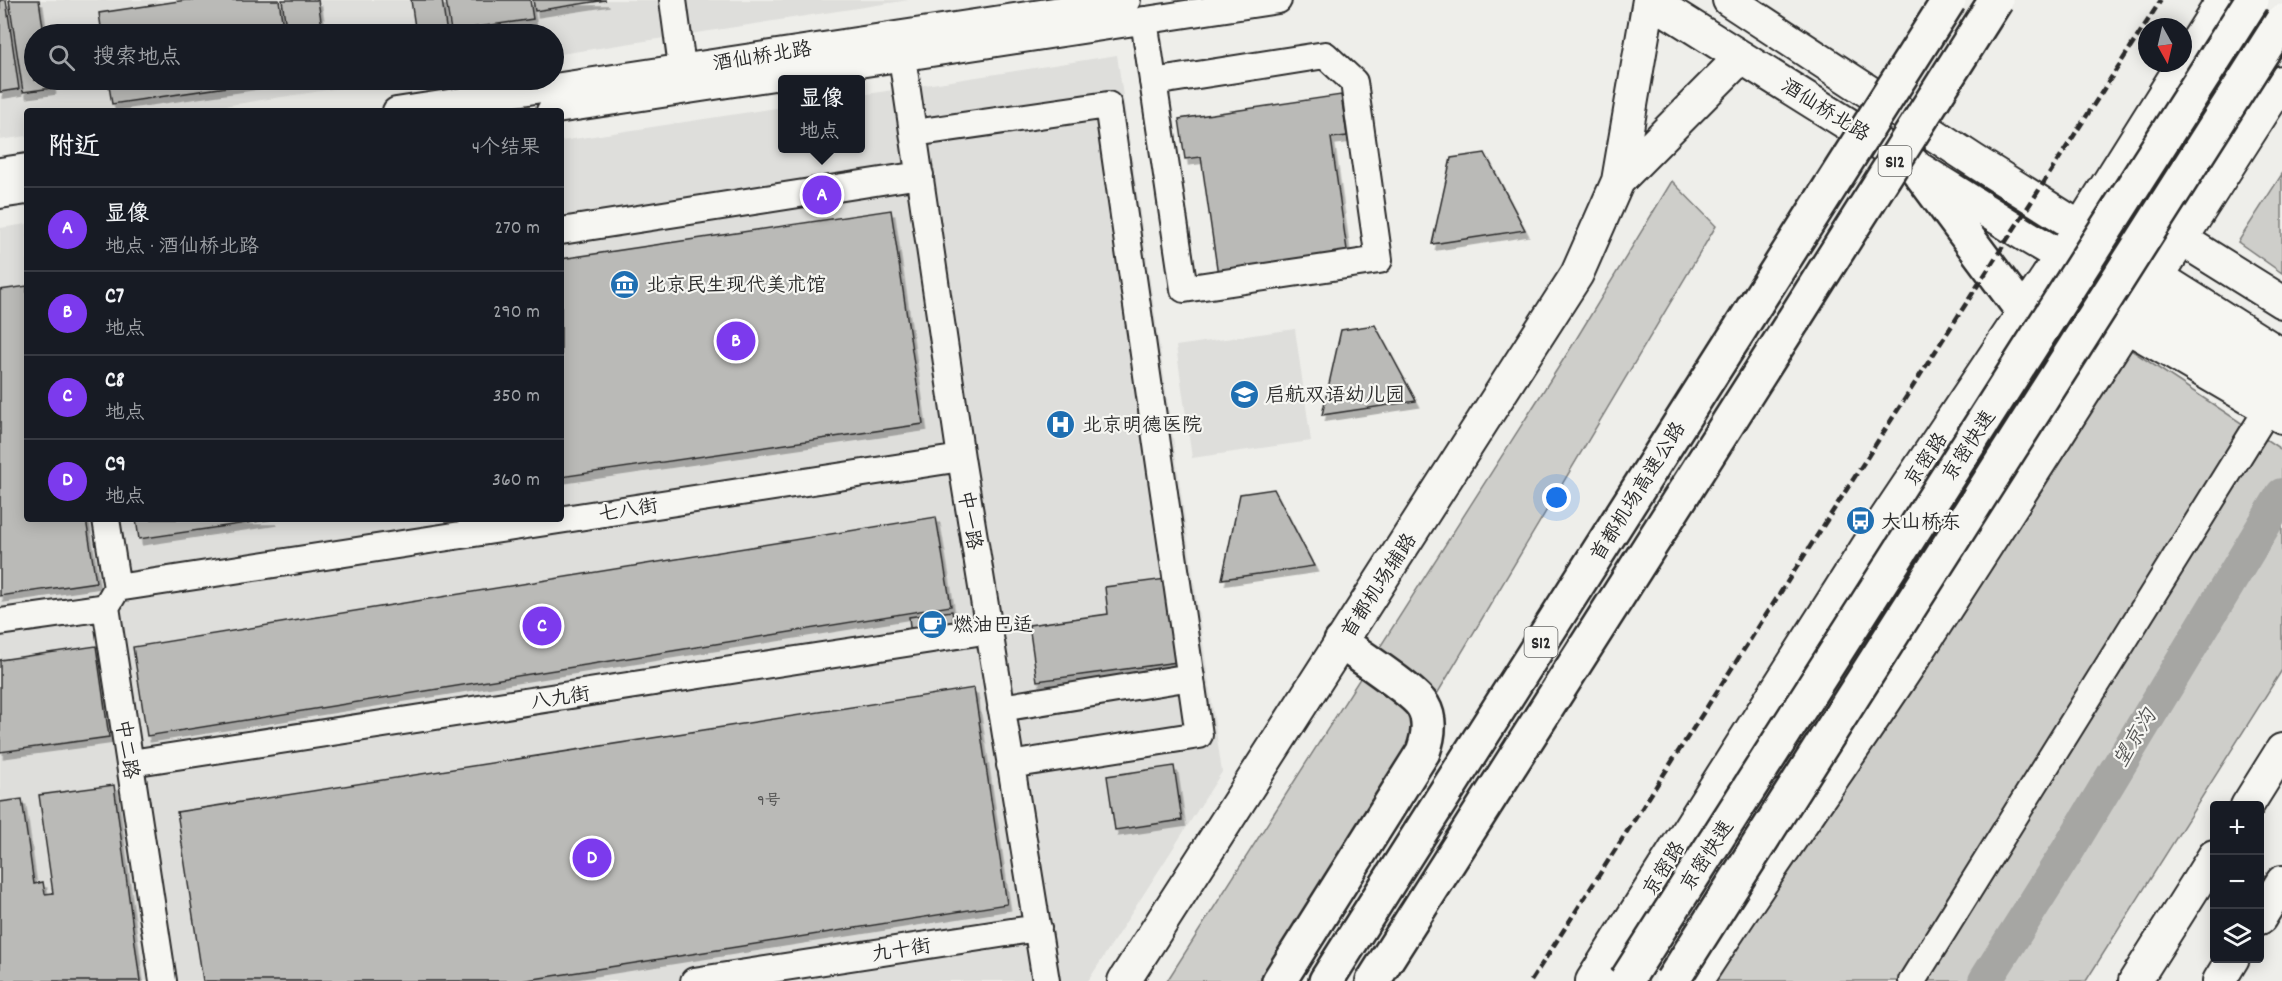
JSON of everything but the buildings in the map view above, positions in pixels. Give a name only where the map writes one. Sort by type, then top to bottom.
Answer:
[{"type":"highway","name":"首都机场高速公路","points":[[1326,981],[1949,0]]},
{"type":"highway","name":"首都机场高速公路","points":[[1373,981],[1996,0]]},
{"type":"highway","name":"京密快速","points":[[1626,981],[2252,0]]},
{"type":"highway","name":"京密快速","points":[[1672,981],[2282,21]]},
{"type":"highway","points":[[1913,164],[2024,313]]},
{"type":"highway","points":[[1279,981],[1423,752],[1430,734],[1423,706],[1392,679],[1341,642]]},
{"type":"highway","points":[[1391,981],[1442,872]]},
{"type":"main road","name":"酒仙桥北路","points":[[1649,0],[2062,257],[2135,315],[2278,407]]},
{"type":"main road","points":[[1618,181],[1649,0]]},
{"type":"main road","name":"酒仙桥北路","points":[[1729,0],[2080,228],[2282,355]]},
{"type":"main road","name":"京密路","points":[[1592,981],[1876,533],[2062,257],[2223,0]]},
{"type":"main road","points":[[1618,181],[1741,57]]},
{"type":"main road","points":[[1696,981],[1911,662],[2282,82]]},
{"type":"main road","name":"首都机场辅路","points":[[1124,981],[1577,274],[1618,181]]},
{"type":"main road","points":[[2181,239],[2282,302]]},
{"type":"main road","points":[[2250,801],[2282,750]]},
{"type":"main road","points":[[2135,981],[2210,862]]},
{"type":"main road","points":[[2264,910],[2282,882]]},
{"type":"main road","points":[[2219,981],[2231,963]]},
{"type":"street","points":[[673,0],[682,67]]},
{"type":"street","name":"酒仙桥北路","points":[[564,85],[1127,0]]},
{"type":"street","name":"酒仙桥北路","points":[[785,75],[1278,0]]},
{"type":"street","points":[[1144,20],[1153,82],[1184,289],[1379,260],[1354,82],[1325,55],[1153,82]]},
{"type":"street","name":"中一路","points":[[902,57],[961,458],[1046,981]]},
{"type":"street","name":"酒仙桥北路","points":[[564,109],[778,76]]},
{"type":"street","name":"酒仙桥北路","points":[[416,108],[532,90]]},
{"type":"street","points":[[914,134],[1108,105],[1199,735],[1010,765]]},
{"type":"street","points":[[0,171],[24,167]]},
{"type":"street","points":[[564,231],[920,176]]},
{"type":"street","points":[[0,195],[24,191]]},
{"type":"street","points":[[1912,981],[2278,407]]},
{"type":"street","name":"七八街","points":[[0,622],[112,597],[961,458]]},
{"type":"street","name":"中二路","points":[[106,522],[112,597],[131,764],[163,981]]},
{"type":"street","name":"八九街","points":[[131,764],[990,630]]},
{"type":"street","points":[[1002,708],[1191,677]]},
{"type":"street","name":"九十街","points":[[694,981],[1038,928]]},
{"type":"shaded area","points":[[0,0],[909,0],[564,53],[564,24],[24,24],[24,90],[328,90],[210,108],[24,108],[24,136],[0,140]]},
{"type":"shaded area","points":[[1117,55],[1222,772],[1088,981],[0,981],[0,228],[24,224],[24,522],[564,522],[564,141],[778,108],[778,153],[865,153],[865,94]]},
{"type":"shaded area","points":[[2282,174],[2282,273],[2238,242]]},
{"type":"shaded area","points":[[1672,181],[1716,226],[1266,981],[1167,981],[1572,346]]},
{"type":"shaded area","name":"启航双语幼儿园","points":[[1295,329],[1311,441],[1192,458],[1176,346]]},
{"type":"shaded area","points":[[2113,338],[2282,450],[2282,670],[2086,981],[1690,981]]},
{"type":"waterway","name":"望京沟","points":[[1985,981],[2068,850],[2282,495]]},
{"type":"railway","points":[[1531,981],[2161,0]]},
{"type":"place","name":"显像","points":[[822,195]]},
{"type":"place","name":"北京民生现代美术馆","points":[[625,284]]},
{"type":"place","name":"C7","points":[[736,341]]},
{"type":"place","name":"启航双语幼儿园","points":[[1244,394]]},
{"type":"place","name":"北京明德医院","points":[[1061,424]]},
{"type":"place","name":"大山桥东","points":[[1860,521]]},
{"type":"place","name":"燃油巴适","points":[[932,624]]},
{"type":"place","name":"C8","points":[[542,626]]},
{"type":"place","name":"C9","points":[[592,858]]}]
